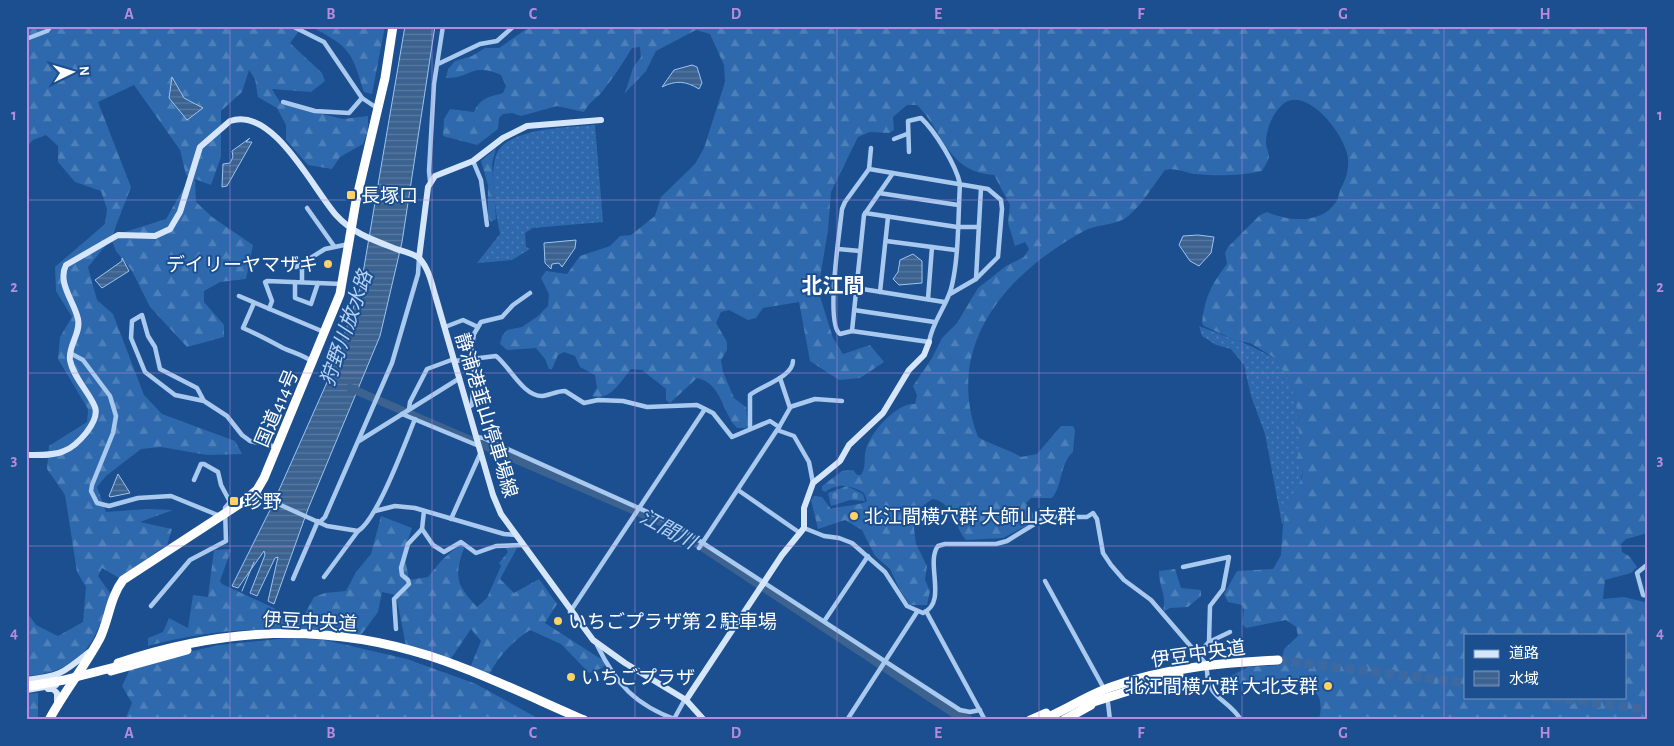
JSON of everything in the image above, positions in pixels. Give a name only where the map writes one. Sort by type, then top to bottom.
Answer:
[{"type":"highway","name":"国道414号","points":[[49,720],[94,648],[106,624],[116,590],[123,580],[254,493],[264,478],[326,333],[342,284],[350,244],[356,232],[356,200],[385,78],[393,26]]},
{"type":"highway","name":"伊豆中央道","points":[[33,684],[71,679],[157,653],[223,639],[265,632],[302,632],[356,638],[453,665],[584,720]]},
{"type":"highway","name":"伊豆中央道","points":[[223,639],[259,635],[302,634],[380,645],[460,670],[574,720]]},
{"type":"highway","points":[[74,678],[156,647],[223,639]]},
{"type":"highway","points":[[74,678],[223,639]]},
{"type":"highway","points":[[87,659],[90,671]]},
{"type":"highway","name":"伊豆中央道","points":[[1046,720],[1101,699],[1110,687],[1147,676],[1225,664],[1278,661]]},
{"type":"highway","name":"伊豆中央道","points":[[1041,720],[1101,699]]},
{"type":"highway","points":[[1030,720],[1101,699]]},
{"type":"highway","points":[[1064,720],[1101,699]]},
{"type":"street","points":[[26,38],[47,31],[51,26]]},
{"type":"street","points":[[292,26],[324,42],[362,98],[377,108]]},
{"type":"street","points":[[293,579],[317,521],[325,517],[379,394],[407,318],[418,274],[416,256],[430,181],[429,171],[443,26]]},
{"type":"street","points":[[438,64],[480,44],[497,42],[514,26]]},
{"type":"street","points":[[283,102],[315,110],[349,112],[362,98]]},
{"type":"street","points":[[909,152],[908,121],[918,118],[924,121],[952,163],[960,184],[956,250],[950,294]]},
{"type":"street","points":[[26,455],[64,452],[93,425],[96,412],[73,367],[70,353],[78,331],[78,322],[64,283],[63,273],[66,265],[118,234],[155,236],[170,229],[180,212],[200,147],[230,121],[236,119],[249,120],[278,139],[292,154],[335,214],[356,232],[416,256]]},
{"type":"street","points":[[430,181],[443,172],[473,160],[503,138],[527,126],[601,120]]},
{"type":"street","points":[[894,139],[907,134]]},
{"type":"street","points":[[871,148],[869,169],[844,202],[832,307],[834,326],[838,334],[852,330],[928,342]]},
{"type":"street","points":[[473,160],[481,180],[487,225]]},
{"type":"street","points":[[813,483],[840,461],[849,445],[887,408],[910,370],[924,355],[934,322],[950,294],[976,279],[998,258],[1001,200],[988,190],[869,169]]},
{"type":"street","points":[[852,330],[865,213],[893,173]]},
{"type":"street","points":[[976,279],[981,188]]},
{"type":"street","points":[[879,193],[958,204]]},
{"type":"street","points":[[307,208],[334,246]]},
{"type":"street","points":[[865,213],[957,227],[979,228]]},
{"type":"street","points":[[880,292],[888,217]]},
{"type":"street","points":[[886,241],[956,250]]},
{"type":"street","points":[[296,267],[325,249],[350,244]]},
{"type":"street","points":[[928,299],[932,247]]},
{"type":"street","points":[[838,249],[860,251]]},
{"type":"street","name":"静浦港韮山停車場線","points":[[416,256],[428,273],[493,495],[501,514],[570,612],[597,644],[686,699],[704,720]]},
{"type":"street","points":[[302,263],[302,282]]},
{"type":"street","points":[[269,309],[272,301],[266,282],[342,284]]},
{"type":"street","points":[[294,282],[295,298],[311,304],[318,283]]},
{"type":"street","points":[[856,288],[944,302]]},
{"type":"street","points":[[468,408],[472,405],[471,359],[474,334],[484,320],[502,317],[513,305],[530,293]]},
{"type":"street","points":[[239,296],[326,333]]},
{"type":"street","points":[[254,302],[243,328],[268,338],[284,348],[300,353],[313,362]]},
{"type":"street","points":[[854,310],[934,322]]},
{"type":"street","points":[[204,401],[197,388],[160,369],[155,347],[148,336],[142,315],[135,318],[132,321],[131,338],[145,372],[175,395],[204,401],[227,416],[242,435],[250,441],[277,447]]},
{"type":"street","points":[[445,327],[463,320],[478,327]]},
{"type":"street","points":[[70,353],[82,360],[110,396],[116,416],[113,433],[92,485],[91,491],[97,503],[109,506],[138,498],[171,496],[222,514]]},
{"type":"street","points":[[409,409],[410,402],[428,369],[455,360],[496,356],[513,372],[518,384],[540,396],[565,391],[584,403],[598,400],[622,401],[647,407],[697,405],[718,418],[725,431],[732,437],[770,421],[778,429],[794,436],[809,462],[813,483],[804,508],[802,530],[762,585],[686,699],[676,719],[629,694],[610,669],[597,644]]},
{"type":"street","points":[[750,428],[750,395],[780,378],[792,368],[793,361]]},
{"type":"street","points":[[358,442],[460,378]]},
{"type":"street","points":[[780,378],[790,407]]},
{"type":"street","points":[[702,545],[778,429],[790,407],[817,399],[842,401]]},
{"type":"street","points":[[570,612],[705,409]]},
{"type":"street","points":[[402,413],[479,444]]},
{"type":"street","points":[[324,577],[358,531],[365,527],[375,510],[415,419]]},
{"type":"street","points":[[451,519],[479,444],[483,438],[638,511],[672,523],[762,585],[825,620],[885,662],[960,710],[981,712]]},
{"type":"street","points":[[151,606],[190,560],[226,541],[222,514],[230,502],[221,485],[218,472],[201,464],[194,480]]},
{"type":"street","points":[[738,490],[802,530],[845,540],[868,556],[885,572],[902,600],[917,612],[926,611],[932,603],[935,589],[932,560],[938,546],[945,544],[996,544],[1007,540],[1046,517],[1087,517],[1093,513],[1096,516],[1103,552],[1111,566],[1124,580],[1151,600],[1162,616],[1198,653],[1206,664]]},
{"type":"street","points":[[254,493],[327,526],[358,531]]},
{"type":"street","points":[[375,510],[395,506],[424,511],[504,534],[515,535]]},
{"type":"street","points":[[396,629],[394,599],[409,584],[401,568],[408,544],[422,529],[424,511]]},
{"type":"street","points":[[422,529],[433,545],[444,552],[461,542],[476,553],[496,546],[522,545]]},
{"type":"street","points":[[825,620],[868,556]]},
{"type":"street","points":[[1183,567],[1229,557],[1222,590],[1210,606],[1209,642]]},
{"type":"street","points":[[1648,564],[1637,573],[1643,595],[1648,596]]},
{"type":"street","points":[[1045,581],[1102,685]]},
{"type":"street","points":[[926,611],[985,720]]},
{"type":"street","points":[[847,720],[917,612]]},
{"type":"street","points":[[1198,653],[1209,642],[1230,632]]},
{"type":"street","points":[[26,690],[33,684],[65,672],[94,648]]},
{"type":"street","points":[[1207,670],[1209,684],[1214,696],[1233,708],[1240,720]]},
{"type":"street","points":[[33,684],[74,678]]},
{"type":"street","points":[[33,684],[74,678]]},
{"type":"street","points":[[26,680],[54,690],[58,696],[57,705]]},
{"type":"street","points":[[1101,699],[1110,720]]},
{"type":"green space","points":[[26,26],[303,26],[290,43],[322,73],[325,81],[311,92],[272,89],[281,104],[343,119],[368,116],[368,131],[363,144],[340,157],[332,169],[308,165],[286,140],[286,125],[277,108],[258,97],[255,79],[249,70],[242,92],[221,111],[221,157],[211,185],[195,179],[196,202],[212,217],[253,245],[246,279],[220,282],[204,291],[204,302],[224,325],[224,337],[187,347],[150,307],[132,271],[116,251],[111,239],[88,267],[97,300],[113,314],[144,395],[162,414],[235,441],[242,454],[207,455],[161,447],[141,449],[106,476],[97,487],[106,512],[147,509],[173,510],[140,522],[172,529],[167,545],[119,578],[102,568],[98,576],[110,593],[99,626],[84,652],[74,661],[61,668],[26,676],[26,611],[36,625],[58,636],[83,622],[86,587],[77,572],[65,495],[47,469],[49,446],[87,422],[88,409],[58,359],[60,337],[72,317],[56,291],[55,267],[105,224],[107,209],[101,191],[75,182],[58,162],[58,146],[46,135],[33,140],[26,147]],"holes":[[[134,85],[180,150],[186,175],[190,177],[166,219],[112,236],[131,187],[98,102]]]},
{"type":"green space","points":[[310,26],[385,26],[372,94],[364,92],[356,66],[347,51],[333,39]]},
{"type":"green space","points":[[538,26],[1648,26],[1648,533],[1626,539],[1621,544],[1622,552],[1629,556],[1637,567],[1631,573],[1605,580],[1603,599],[1624,597],[1648,603],[1648,720],[1318,720],[1321,709],[1319,696],[1303,683],[1287,678],[1265,684],[1242,684],[1231,680],[1231,676],[1248,667],[1281,665],[1284,649],[1298,636],[1296,627],[1286,620],[1246,628],[1242,624],[1244,610],[1242,605],[1228,602],[1224,594],[1237,571],[1273,569],[1281,555],[1283,524],[1288,503],[1302,478],[1303,468],[1298,459],[1299,434],[1296,404],[1290,382],[1276,359],[1250,343],[1237,341],[1204,326],[1202,323],[1203,314],[1207,298],[1217,278],[1227,264],[1225,253],[1228,247],[1260,215],[1267,212],[1294,219],[1313,218],[1322,215],[1330,209],[1337,200],[1348,170],[1346,149],[1333,126],[1324,115],[1313,107],[1302,101],[1292,100],[1279,108],[1267,132],[1266,144],[1269,157],[1262,171],[1221,175],[1196,174],[1173,169],[1165,170],[1140,203],[1124,219],[1084,231],[1056,248],[1030,268],[1007,290],[989,315],[976,342],[969,372],[969,403],[978,437],[1021,457],[1037,454],[1061,426],[1073,426],[1075,430],[1073,452],[1065,463],[1058,487],[1052,498],[1031,498],[1026,503],[1036,518],[1035,521],[1003,538],[966,540],[949,509],[939,501],[932,499],[919,509],[914,529],[916,544],[927,566],[925,580],[930,591],[927,605],[910,605],[890,569],[875,556],[862,530],[845,520],[818,529],[811,500],[814,496],[822,497],[831,509],[861,504],[867,501],[864,493],[854,488],[840,486],[825,492],[822,490],[822,486],[842,471],[853,470],[857,475],[861,475],[864,469],[866,449],[873,435],[893,413],[900,408],[915,404],[917,395],[913,386],[932,358],[942,338],[957,323],[978,288],[1006,266],[1024,257],[1029,249],[1025,242],[1015,246],[1008,223],[1010,205],[994,175],[978,172],[966,167],[956,159],[917,105],[907,105],[893,117],[894,130],[889,133],[870,132],[858,137],[831,192],[828,230],[818,290],[833,338],[843,354],[870,345],[884,362],[860,378],[839,380],[810,361],[799,302],[763,308],[756,318],[748,320],[729,310],[721,312],[716,323],[727,342],[727,350],[721,360],[723,372],[734,398],[746,407],[748,425],[746,428],[737,428],[728,415],[717,392],[705,381],[697,378],[670,403],[666,400],[666,389],[642,370],[631,369],[610,393],[598,397],[592,396],[597,388],[595,375],[580,367],[575,356],[564,352],[558,355],[552,369],[549,369],[545,359],[536,348],[507,350],[500,344],[502,336],[507,330],[522,327],[548,306],[549,294],[541,278],[546,271],[567,274],[580,256],[610,246],[620,236],[631,235],[655,216],[661,197],[695,164],[704,148],[725,82],[724,65],[710,34],[696,30],[656,51],[646,71],[625,93],[633,68],[641,57],[640,47],[632,48],[606,87],[588,105],[584,112],[557,106],[521,116],[512,113],[503,114],[499,118],[498,129],[477,145],[443,136],[444,119],[450,109],[474,112],[482,101],[503,93],[506,86],[501,75],[491,71],[477,70],[454,78],[446,78],[448,69],[455,61],[472,56],[485,48],[499,48],[525,30]]},
{"type":"green space","points":[[595,125],[603,222],[533,228],[525,233],[526,247],[530,249],[512,260],[477,263],[500,234],[493,179],[495,159],[498,151],[505,143],[528,133],[557,128]]},
{"type":"green space","points":[[496,148],[492,164],[496,219],[491,222],[488,216],[488,185],[481,161]]},
{"type":"green space","points":[[1199,326],[1251,346],[1276,359],[1291,382],[1296,404],[1303,468],[1301,480],[1282,524],[1265,434],[1251,396],[1244,365],[1231,349],[1216,345],[1202,336]]},
{"type":"green space","points":[[847,486],[863,494],[865,501],[850,500],[831,506],[828,493]]},
{"type":"green space","points":[[381,516],[412,528],[404,552],[409,580],[428,577],[441,561],[461,543],[464,548],[459,566],[459,580],[465,592],[477,607],[487,598],[501,566],[499,563],[508,552],[505,547],[517,548],[500,579],[514,593],[539,579],[557,604],[545,623],[607,663],[602,668],[589,673],[561,644],[530,630],[506,649],[489,675],[470,668],[481,641],[471,629],[450,660],[406,646],[396,595],[382,592],[378,612],[361,635],[308,630],[254,630],[201,635],[148,646],[148,638],[163,632],[169,618],[188,628],[193,595],[208,597],[214,550],[231,550],[220,581],[222,584],[274,608],[284,619],[302,619],[314,597],[325,593],[346,591],[356,572],[371,554]]},
{"type":"green space","points":[[1175,569],[1181,588],[1201,590],[1201,596],[1188,607],[1170,608],[1163,612],[1164,600],[1159,571]]},
{"type":"green space","points":[[288,638],[325,640],[407,659],[476,684],[541,720],[125,720],[132,703],[122,686],[132,665],[219,645]]},
{"type":"green space","points":[[38,693],[38,720],[26,720],[26,694]]},
{"type":"water","points":[[405,26],[435,26],[402,242],[380,336],[308,509],[274,604],[268,601],[278,557],[275,558],[257,596],[250,593],[265,555],[264,551],[238,588],[232,586],[271,508],[332,371],[361,285]]},
{"type":"water","points":[[692,65],[697,67],[702,83],[699,89],[681,82],[662,87],[674,70]]},
{"type":"water","points":[[172,77],[184,98],[203,108],[187,120],[169,98]]},
{"type":"water","points":[[250,138],[246,142],[252,142],[227,186],[222,187],[223,164],[230,163],[233,157],[232,151]]},
{"type":"water","points":[[1183,236],[1214,237],[1211,253],[1199,266],[1190,261],[1179,245]]},
{"type":"water","points":[[576,240],[575,248],[562,267],[559,263],[552,264],[551,269],[545,263],[544,243]]},
{"type":"water","points":[[913,254],[922,261],[922,283],[899,285],[893,279],[898,272],[900,260]]},
{"type":"water","points":[[122,258],[129,271],[102,288],[95,280],[122,261]]},
{"type":"water","points":[[118,474],[130,493],[110,497],[109,496]]},
{"type":"waterway","name":"江間川","points":[[350,388],[670,526],[953,713],[970,720]]},
{"type":"waterway","points":[[242,591],[254,562]]},
{"type":"tunnel","points":[[1278,660],[1464,683]]},
{"type":"tunnel","points":[[1559,698],[1648,710]]},
{"type":"place","name":"長塚口","points":[[351,195]]},
{"type":"place","name":"デイリーヤマザキ","points":[[328,264]]},
{"type":"place","name":"珍野","points":[[234,501]]},
{"type":"place","name":"北江間横穴群 大師山支群","points":[[854,516]]},
{"type":"place","name":"いちごプラザ第２駐車場","points":[[558,621]]},
{"type":"place","name":"いちごプラザ","points":[[571,677]]},
{"type":"place","name":"北江間横穴群 大北支群","points":[[1328,686]]},
{"type":"district","name":"北江間","points":[[833,286]]},
{"type":"water label","name":"狩野川放水路","points":[[346,328]]}]
